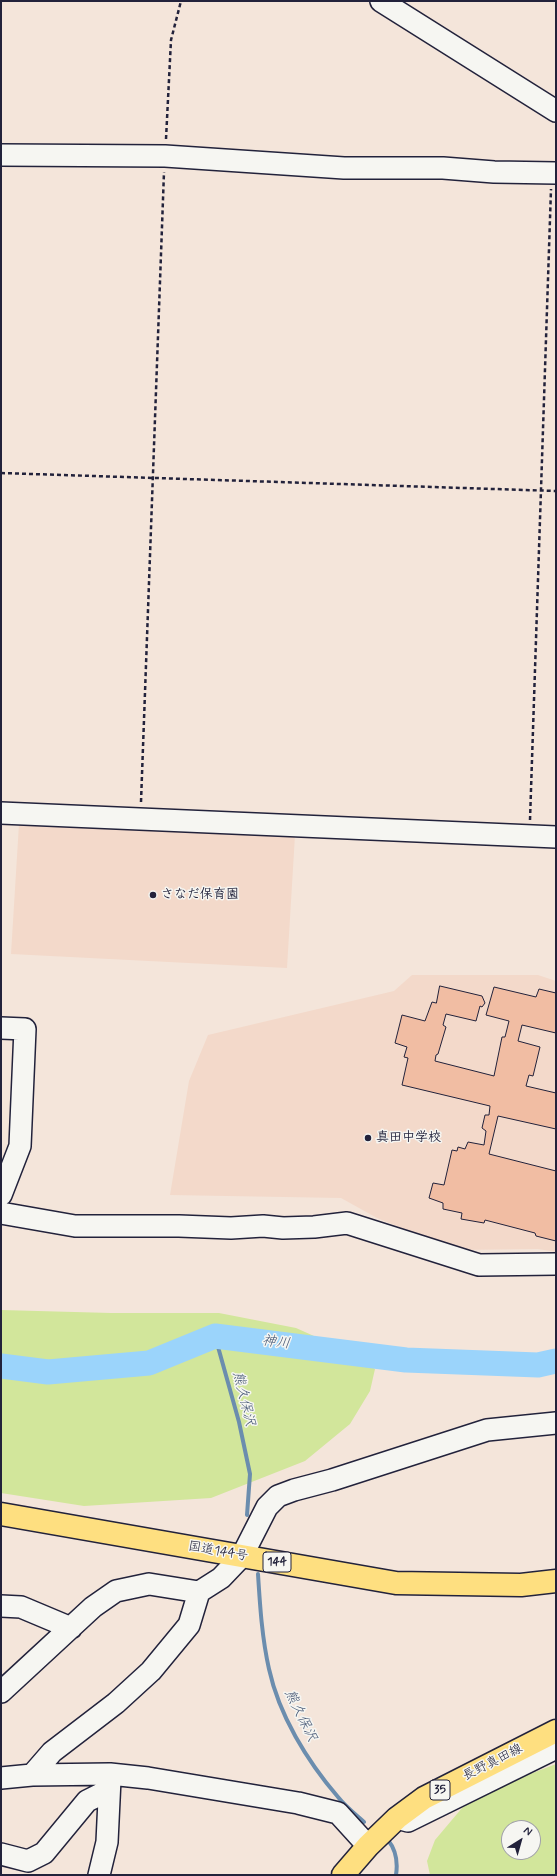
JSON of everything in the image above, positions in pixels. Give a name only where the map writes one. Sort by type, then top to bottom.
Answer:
[{"type":"main road","name":"国道144号","points":[[1,1514],[396,1583],[521,1585],[556,1581]]},
{"type":"main road","name":"長野真田線","points":[[343,1875],[368,1846],[398,1818],[424,1798],[556,1731]]},
{"type":"street","points":[[381,1],[556,111]]},
{"type":"street","points":[[1,155],[165,156],[344,168],[443,168],[494,172],[554,170]]},
{"type":"street","points":[[1,814],[556,837]]},
{"type":"street","points":[[1,1028],[25,1029],[20,1146],[1,1195]]},
{"type":"street","points":[[1,1213],[75,1226],[231,1228],[263,1226],[283,1228],[314,1227],[347,1222],[479,1265],[556,1264]]},
{"type":"street","points":[[32,1775],[52,1752],[116,1703],[150,1671],[188,1625],[199,1592],[221,1578],[242,1556],[266,1507],[278,1496],[487,1430],[556,1423]]},
{"type":"street","points":[[1,1692],[93,1607],[116,1591],[149,1584],[199,1592]]},
{"type":"street","points":[[1,1606],[21,1607],[71,1628]]},
{"type":"street","points":[[398,1818],[408,1821],[556,1748]]},
{"type":"street","points":[[1,1778],[32,1775],[110,1782],[148,1778],[298,1803],[338,1813],[368,1846]]},
{"type":"street","points":[[1,1854],[28,1861],[44,1853],[87,1802],[110,1782]]},
{"type":"street","points":[[99,1875],[107,1842],[110,1782]]},
{"type":"path","points":[[141,819],[170,40],[181,1]]},
{"type":"path","points":[[529,835],[554,170]]},
{"type":"path","points":[[1,473],[556,491]]},
{"type":"shaded area","name":"さなだ保育園","points":[[19,824],[295,835],[287,968],[11,954]]},
{"type":"shaded area","name":"真田中学校","points":[[412,975],[538,975],[556,981],[556,1252],[538,1249],[456,1250],[377,1218],[341,1198],[170,1195],[189,1081],[208,1035],[394,991]]},
{"type":"green space","points":[[1,1310],[111,1313],[219,1313],[296,1328],[361,1357],[375,1369],[370,1391],[350,1424],[305,1461],[211,1498],[84,1506],[1,1493]]},
{"type":"green space","points":[[556,1764],[556,1875],[430,1875],[427,1861],[435,1840],[462,1808],[486,1791]]},
{"type":"building","points":[[440,986],[482,996],[485,1003],[482,1007],[480,1006],[476,1021],[446,1014],[443,1025],[446,1027],[435,1061],[494,1076],[502,1037],[505,1037],[509,1021],[486,1015],[494,987],[536,997],[539,989],[556,993],[556,1033],[522,1025],[518,1041],[540,1047],[533,1076],[529,1075],[526,1086],[556,1093],[556,1129],[498,1116],[489,1154],[556,1171],[556,1241],[536,1236],[535,1233],[485,1220],[484,1223],[461,1219],[462,1213],[443,1209],[443,1203],[429,1198],[433,1183],[444,1185],[452,1150],[457,1151],[458,1147],[465,1149],[468,1142],[484,1145],[486,1131],[482,1128],[485,1115],[489,1115],[490,1106],[402,1085],[408,1058],[404,1057],[407,1047],[395,1043],[402,1015],[425,1021],[432,1002],[436,1003]]},
{"type":"waterway","name":"熊久保沢","points":[[215,1336],[239,1422],[250,1474],[247,1515]]},
{"type":"waterway","name":"神川","points":[[1,1366],[48,1372],[149,1363],[215,1336],[406,1360],[538,1365],[556,1361]]},
{"type":"waterway","name":"熊久保沢","points":[[258,1574],[265,1646],[269,1669],[287,1720],[305,1753],[327,1783],[350,1810],[364,1822]]},
{"type":"waterway","name":"熊久保沢","points":[[388,1840],[396,1856],[396,1875]]},
{"type":"place","name":"さなだ保育園","points":[[153,895]]},
{"type":"place","name":"真田中学校","points":[[368,1138]]}]
